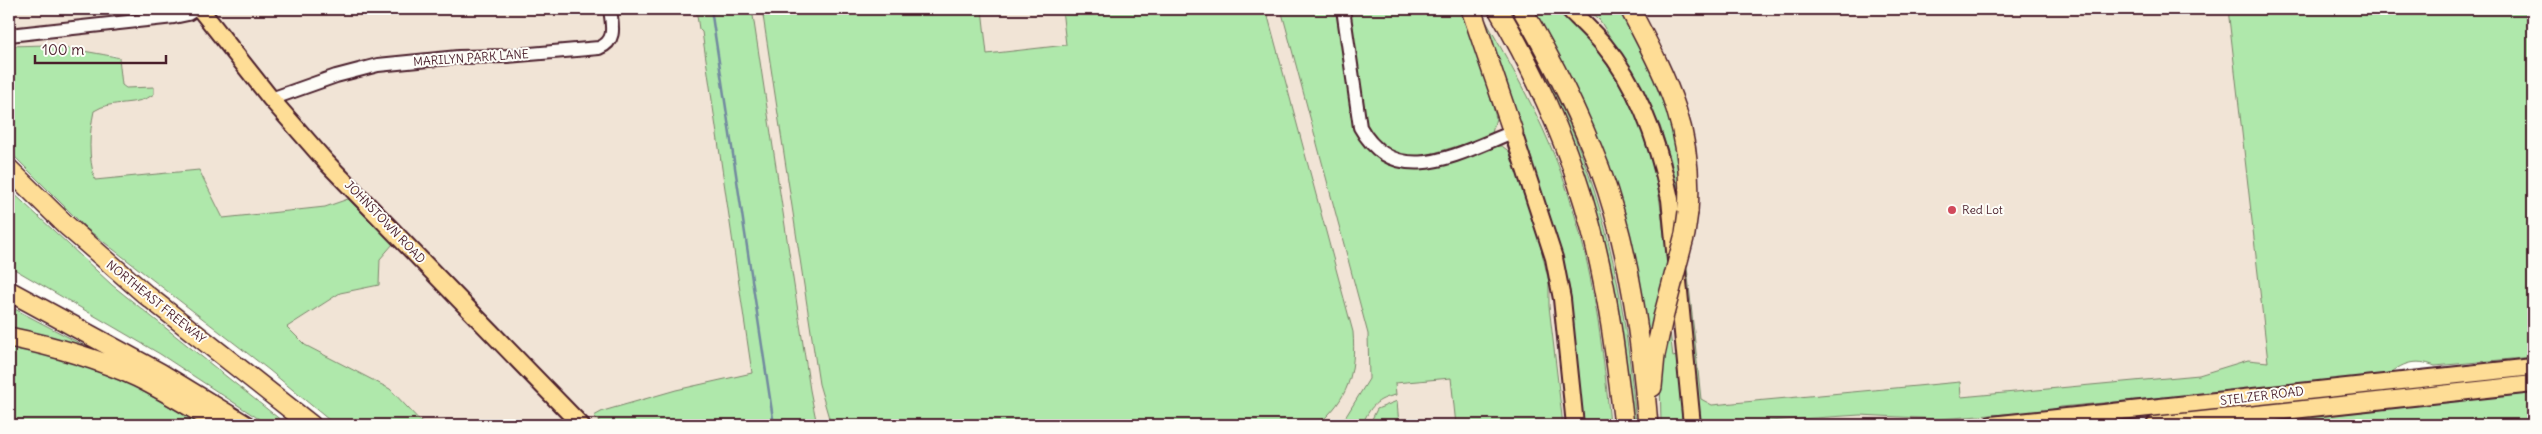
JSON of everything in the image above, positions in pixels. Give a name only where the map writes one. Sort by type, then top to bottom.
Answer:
[{"type":"highway","points":[[1471,9],[1513,132]]},
{"type":"highway","points":[[1498,9],[1544,97],[1572,169],[1590,223],[1609,311],[1624,424]]},
{"type":"highway","points":[[1522,9],[1566,90],[1600,169],[1609,197],[1631,291],[1648,423]]},
{"type":"highway","points":[[1630,9],[1679,114],[1687,154],[1688,212],[1685,234],[1655,355],[1648,423]]},
{"type":"highway","name":"NORTHEAST FREEWAY","points":[[9,169],[66,225],[145,294],[311,425]]},
{"type":"highway","points":[[9,277],[82,329]]},
{"type":"highway","points":[[9,291],[82,329],[245,425]]},
{"type":"highway","points":[[9,337],[72,352],[109,365],[139,378],[221,425]]},
{"type":"main road","name":"JOHNSTOWN ROAD","points":[[198,9],[271,99],[327,163],[581,425]]},
{"type":"main road","points":[[1569,9],[1604,45],[1626,80],[1646,120],[1663,166],[1670,199],[1692,425]]},
{"type":"main road","points":[[1513,132],[1554,258],[1562,299],[1575,425]]},
{"type":"main road","name":"STELZER ROAD","points":[[1990,425],[2533,367]]},
{"type":"main road","name":"STELZER ROAD","points":[[2155,425],[2533,384]]},
{"type":"street","points":[[9,34],[174,17],[188,14],[198,9]]},
{"type":"street","name":"MARILYN PARK LANE","points":[[271,99],[336,76],[378,66],[458,57],[508,56],[599,48],[607,45],[612,38],[610,9]]},
{"type":"street","points":[[1343,9],[1360,127],[1366,138],[1382,154],[1403,162],[1427,163],[1513,132]]},
{"type":"shaded area","points":[[9,9],[2533,9],[2533,348],[2250,380],[1991,425],[760,425],[594,416],[603,425],[424,425],[390,389],[305,345],[286,327],[340,293],[379,285],[379,259],[393,244],[348,199],[325,207],[223,218],[199,170],[95,180],[90,162],[89,132],[94,111],[102,105],[148,99],[122,85],[119,58],[114,55],[88,54],[47,45],[9,46]]},
{"type":"green space","points":[[696,9],[752,9],[810,390],[817,425],[603,425],[594,416],[603,411],[676,390],[752,373],[702,32],[699,29]]},
{"type":"green space","points":[[762,9],[982,9],[987,54],[1066,45],[1062,9],[1266,9],[1353,332],[1354,346],[1351,372],[1348,384],[1337,405],[1317,425],[831,425],[819,384]]},
{"type":"green space","points":[[1281,9],[1336,9],[1352,115],[1362,142],[1374,155],[1391,165],[1415,169],[1494,146],[1502,146],[1511,153],[1539,240],[1549,282],[1549,306],[1563,425],[1456,425],[1451,378],[1395,383],[1396,395],[1383,399],[1374,405],[1362,425],[1337,425],[1345,418],[1369,379],[1368,334]]},
{"type":"green space","points":[[1348,9],[1460,9],[1484,74],[1496,118],[1492,133],[1485,138],[1420,157],[1397,155],[1378,143],[1365,122]]},
{"type":"green space","points":[[1508,9],[1545,73],[1561,106],[1576,140],[1600,210],[1617,280],[1633,388],[1636,425],[1631,425],[1621,332],[1606,252]]},
{"type":"green space","points":[[1530,9],[1559,9],[1582,32],[1618,82],[1632,108],[1643,135],[1659,195],[1668,267],[1665,290],[1650,351],[1608,168],[1589,117]]},
{"type":"green space","points":[[1588,9],[1623,9],[1656,77],[1679,145],[1680,214],[1671,161],[1660,126],[1636,79],[1599,19]]},
{"type":"green space","points":[[2228,9],[2533,9],[2533,357],[2435,366],[2415,362],[2398,368],[2387,376],[2061,407],[2046,411],[1939,419],[1860,415],[1707,425],[1699,418],[1684,271],[1687,267],[1701,399],[1712,405],[1960,382],[1961,397],[2199,375],[2248,360],[2268,362]]},
{"type":"green space","points":[[1482,14],[1543,128],[1574,213],[1584,248],[1598,318],[1610,425],[1583,425],[1570,291],[1556,235],[1553,231]]},
{"type":"green space","points":[[47,45],[119,58],[122,85],[126,88],[154,87],[154,94],[148,98],[109,105],[94,111],[90,146],[95,180],[199,170],[223,218],[325,207],[348,199],[393,244],[380,259],[379,285],[340,293],[287,327],[305,345],[390,389],[424,425],[335,425],[269,370],[87,229],[9,151],[9,46]]},
{"type":"green space","points":[[9,189],[112,285],[287,425],[268,425],[160,354],[9,266]]},
{"type":"green space","points":[[9,306],[108,358],[9,333]]},
{"type":"green space","points":[[1669,323],[1673,357],[1676,356],[1684,425],[1661,425],[1660,373]]},
{"type":"green space","points":[[9,343],[43,351],[114,375],[202,425],[9,425]]},
{"type":"green space","points":[[2533,393],[2533,425],[2240,425]]},
{"type":"green space","points":[[1397,401],[1399,425],[1369,425],[1377,409]]},
{"type":"waterway","points":[[711,9],[774,425]]},
{"type":"place","name":"Red Lot","points":[[1952,210]]}]
